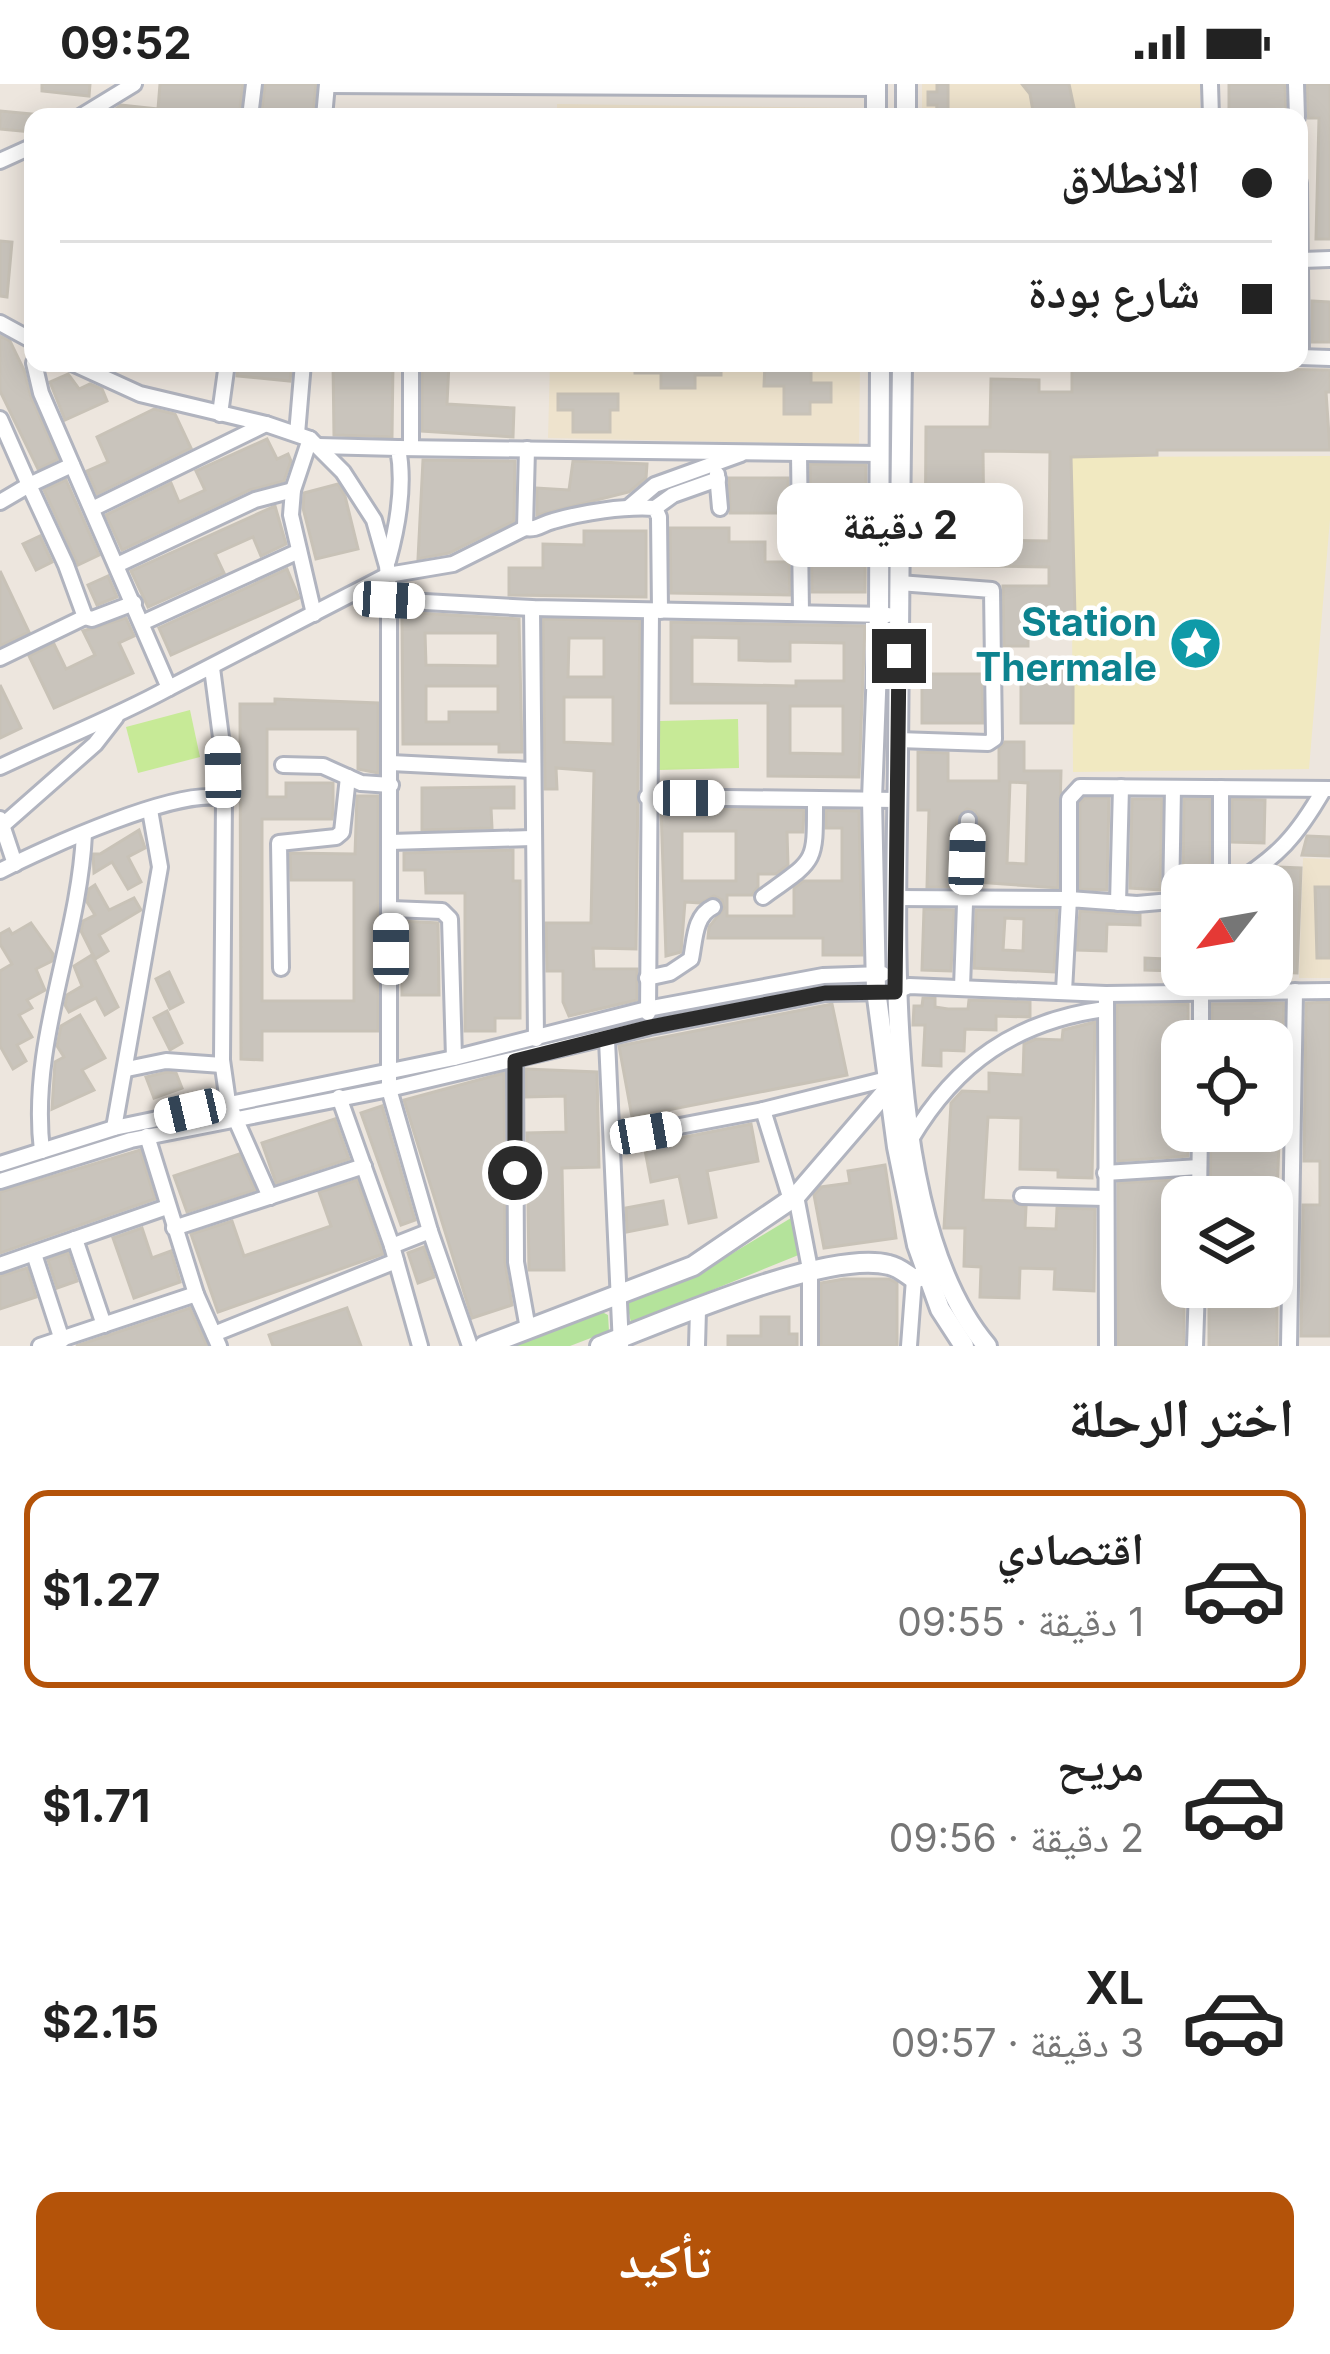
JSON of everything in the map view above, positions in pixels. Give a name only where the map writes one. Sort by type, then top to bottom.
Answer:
[{"type":"street","points":[[95,108],[134,84]]},
{"type":"street","points":[[327,84],[876,86]]},
{"type":"street","points":[[36,372],[41,393],[169,688]]},
{"type":"street","points":[[92,372],[140,394],[302,437],[404,448],[880,454]]},
{"type":"street","points":[[220,414],[226,372]]},
{"type":"street","points":[[303,372],[302,437],[291,515],[314,614]]},
{"type":"street","points":[[387,571],[396,529],[410,372]]},
{"type":"street","points":[[880,372],[880,454],[898,740],[888,1084],[920,1277],[909,1346]]},
{"type":"street","points":[[902,372],[899,583],[889,615],[872,799],[911,1139],[948,1285],[987,1346]]},
{"type":"street","points":[[0,419],[85,617]]},
{"type":"street","points":[[92,508],[266,424]]},
{"type":"street","points":[[302,437],[361,496],[374,520],[387,571],[392,764],[389,1089],[470,1346]]},
{"type":"street","points":[[525,528],[527,449]]},
{"type":"street","points":[[629,506],[655,485],[752,450]]},
{"type":"street","points":[[799,453],[800,613]]},
{"type":"street","points":[[716,463],[719,508]]},
{"type":"street","points":[[0,502],[72,465]]},
{"type":"street","points":[[0,767],[88,724],[116,717],[387,571],[453,564],[525,528],[537,529],[550,521],[629,506],[655,508],[674,494],[718,479]]},
{"type":"street","points":[[117,565],[255,500],[293,490]]},
{"type":"street","points":[[650,1027],[647,797],[659,517],[655,508]]},
{"type":"street","points":[[142,623],[299,551]]},
{"type":"street","points":[[898,740],[993,741],[995,602],[989,589],[899,583]]},
{"type":"street","points":[[389,600],[532,608],[889,615]]},
{"type":"street","points":[[0,658],[85,617],[92,619],[134,603]]},
{"type":"street","points":[[532,608],[536,1039]]},
{"type":"street","points":[[212,668],[224,799],[222,1065],[234,1120],[270,1197]]},
{"type":"street","points":[[15,863],[2,822],[95,744],[116,717]]},
{"type":"street","points":[[392,764],[531,770]]},
{"type":"street","points":[[283,765],[323,766],[348,778],[391,785]]},
{"type":"street","points":[[281,968],[279,843],[336,837],[342,832],[348,778]]},
{"type":"street","points":[[1064,991],[1071,794],[1080,787],[1327,789]]},
{"type":"street","points":[[1118,903],[1121,787]]},
{"type":"street","points":[[1173,788],[1175,864]]},
{"type":"street","points":[[1221,788],[1221,864]]},
{"type":"street","points":[[1269,864],[1327,789]]},
{"type":"street","points":[[0,872],[150,810],[202,794],[224,799]]},
{"type":"street","points":[[647,797],[898,800]]},
{"type":"street","points":[[763,897],[808,863],[815,850],[815,799]]},
{"type":"street","points":[[114,1128],[160,867],[150,810]]},
{"type":"street","points":[[962,987],[968,820]]},
{"type":"street","points":[[42,1151],[38,1101],[45,1042],[77,891],[84,834]]},
{"type":"street","points":[[390,842],[532,838]]},
{"type":"street","points":[[896,898],[1161,902]]},
{"type":"street","points":[[647,977],[670,973],[692,959],[698,922],[712,907]]},
{"type":"street","points":[[391,909],[442,911],[450,919],[454,1058]]},
{"type":"street","points":[[0,1164],[114,1128],[454,1058],[647,1009],[823,976],[1064,991],[1106,1001]]},
{"type":"street","points":[[0,1181],[147,1136],[389,1089],[650,1027],[890,983]]},
{"type":"street","points":[[1289,1346],[1295,991],[1330,991]]},
{"type":"street","points":[[911,1139],[944,1089],[978,1059],[1106,1001],[1161,995]]},
{"type":"street","points":[[1106,1001],[1107,1346]]},
{"type":"street","points":[[607,1040],[621,1342]]},
{"type":"street","points":[[127,1069],[166,1061],[222,1065]]},
{"type":"street","points":[[515,1061],[516,1262],[528,1329]]},
{"type":"street","points":[[612,1139],[888,1084]]},
{"type":"street","points":[[484,1346],[693,1265],[793,1198],[888,1084]]},
{"type":"street","points":[[339,1097],[421,1346]]},
{"type":"street","points":[[763,1110],[793,1198],[809,1269],[810,1346]]},
{"type":"street","points":[[147,1136],[196,1294],[217,1340],[430,1231]]},
{"type":"street","points":[[1199,1152],[1199,1176]]},
{"type":"street","points":[[174,1228],[364,1166]]},
{"type":"street","points":[[1105,1173],[1199,1167]]},
{"type":"street","points":[[1022,1196],[1105,1198]]},
{"type":"street","points":[[0,1265],[167,1207]]},
{"type":"street","points":[[75,1239],[104,1325]]},
{"type":"street","points":[[34,1253],[62,1340]]},
{"type":"street","points":[[600,1346],[809,1269],[889,1264],[920,1277],[964,1346]]},
{"type":"street","points":[[40,1346],[196,1294]]},
{"type":"street","points":[[1195,1346],[1196,1308]]},
{"type":"street","points":[[697,1346],[698,1310]]},
{"type":"shaded area","points":[[922,84],[1200,84],[1200,108],[922,108]]},
{"type":"shaded area","points":[[557,104],[863,108],[557,108]]},
{"type":"shaded area","points":[[550,372],[860,372],[859,445],[548,438]]},
{"type":"shaded area","points":[[1303,858],[1330,859],[1330,978],[1299,978]]},
{"type":"green space","points":[[190,710],[200,757],[138,773],[126,727]]},
{"type":"green space","points":[[738,719],[739,768],[658,770],[660,721]]},
{"type":"green space","points":[[791,1218],[801,1254],[631,1323],[627,1303],[688,1280]]},
{"type":"green space","points":[[602,1312],[608,1315],[609,1331],[570,1346],[511,1346]]},
{"type":"sand","name":"Station Thermale","points":[[1330,456],[1330,519],[1309,769],[1073,772],[1071,457]]},
{"type":"building","points":[[42,84],[90,84],[89,96],[42,91]]},
{"type":"building","points":[[160,84],[243,84],[240,108],[158,108]]},
{"type":"building","points":[[265,84],[316,84],[314,108],[262,108]]},
{"type":"building","points":[[937,84],[948,84],[948,108],[928,105],[928,92],[937,92]]},
{"type":"building","points":[[1022,84],[1069,84],[1074,108],[1032,108]]},
{"type":"building","points":[[1229,84],[1285,84],[1286,108],[1229,108]]},
{"type":"building","points":[[1307,84],[1330,84],[1330,239],[1316,239],[1319,118],[1308,118]]},
{"type":"building","points":[[0,111],[24,113],[24,131],[0,129]]},
{"type":"building","points":[[0,241],[12,242],[7,297],[0,296]]},
{"type":"building","points":[[1312,301],[1330,302],[1330,342],[1312,342]]},
{"type":"building","points":[[0,336],[10,341],[24,370],[58,459],[38,469],[0,391]]},
{"type":"building","points":[[1330,370],[1330,392],[1326,392],[1330,450],[1157,450],[1157,455],[1071,457],[1075,615],[1028,615],[1028,646],[1004,646],[1003,586],[1049,586],[1049,567],[925,565],[926,427],[990,427],[991,379],[1039,380],[1039,392],[1072,392],[1072,372]],"holes":[[[983,451],[1050,452],[1049,541],[984,540]]]},
{"type":"building","points":[[237,372],[291,372],[290,381],[237,376]]},
{"type":"building","points":[[333,372],[393,372],[392,437],[334,435]]},
{"type":"building","points":[[422,372],[449,372],[447,404],[514,408],[513,437],[422,431]]},
{"type":"building","points":[[721,372],[721,375],[695,375],[695,388],[661,388],[661,373],[635,373]]},
{"type":"building","points":[[765,372],[811,372],[811,383],[831,383],[831,402],[810,402],[810,414],[784,414],[784,386],[764,386]]},
{"type":"building","points":[[68,374],[79,389],[90,384],[102,389],[107,401],[65,420],[50,382]]},
{"type":"building","points":[[558,394],[618,394],[618,410],[610,410],[610,432],[573,432],[573,410],[558,410]]},
{"type":"building","points":[[154,409],[175,414],[191,448],[97,494],[87,471],[108,462],[97,437]]},
{"type":"building","points":[[267,439],[277,459],[288,454],[291,461],[284,481],[250,490],[122,550],[106,515],[171,483],[179,502],[205,490],[196,471]]},
{"type":"building","points":[[423,460],[515,461],[514,521],[449,553],[418,559]]},
{"type":"building","points":[[573,461],[647,464],[646,478],[629,492],[537,515],[537,488],[569,490]]},
{"type":"building","points":[[810,464],[866,465],[865,592],[812,592]]},
{"type":"building","points":[[729,478],[788,478],[788,513],[730,513]]},
{"type":"building","points":[[66,480],[99,555],[78,565],[44,490]]},
{"type":"building","points":[[338,484],[358,549],[316,559],[303,508],[304,493]]},
{"type":"building","points":[[275,506],[286,544],[261,556],[253,537],[215,554],[224,573],[148,607],[131,571]]},
{"type":"building","points":[[670,528],[729,528],[729,542],[765,542],[765,562],[789,562],[790,595],[671,593]]},
{"type":"building","points":[[584,531],[646,531],[646,597],[509,595],[509,568],[543,568],[543,544],[584,545]]},
{"type":"building","points":[[40,536],[52,562],[36,570],[23,544]]},
{"type":"building","points":[[287,569],[299,598],[171,655],[159,628]]},
{"type":"building","points":[[0,571],[29,632],[0,646]]},
{"type":"building","points":[[108,576],[117,597],[97,605],[88,585]]},
{"type":"building","points":[[402,612],[519,619],[522,752],[499,752],[499,744],[403,744]],"holes":[[[425,633],[498,633],[498,666],[426,665]],[[426,686],[498,686],[498,712],[449,712],[449,722],[426,722]]]},
{"type":"building","points":[[126,618],[134,636],[119,643],[133,673],[54,708],[29,656],[54,644],[66,669],[95,655],[83,631]]},
{"type":"building","points":[[543,619],[640,621],[636,949],[593,948],[594,969],[637,969],[637,1000],[569,1016],[563,1002],[563,971],[547,971],[546,923],[591,923],[594,771],[556,768],[557,789],[545,789]],"holes":[[[569,638],[604,638],[604,677],[568,677]],[[564,697],[613,697],[613,744],[564,742]]]},
{"type":"building","points":[[671,622],[865,626],[859,777],[768,776],[768,703],[671,703]],"holes":[[[692,637],[739,638],[739,660],[790,661],[790,642],[844,643],[844,681],[796,681],[796,686],[692,684]],[[790,706],[843,706],[843,754],[790,753]]]},
{"type":"building","points":[[1021,666],[1073,667],[1073,723],[1021,723]]},
{"type":"building","points":[[922,674],[982,674],[983,723],[922,723]]},
{"type":"building","points":[[0,685],[21,728],[0,738]]},
{"type":"building","points":[[275,699],[378,703],[378,773],[358,769],[358,729],[267,729],[267,797],[286,797],[286,783],[333,783],[333,811],[332,819],[262,819],[262,1001],[354,1001],[354,880],[291,880],[290,853],[355,854],[357,796],[378,796],[378,1031],[262,1031],[262,1060],[241,1059],[240,704],[275,704]]},
{"type":"building","points":[[1005,742],[1024,742],[1024,771],[1061,771],[1058,888],[977,882],[979,819],[967,809],[957,818],[954,887],[927,887],[929,810],[918,810],[918,752],[948,753],[948,781],[999,781],[999,749]],"holes":[[[1010,782],[1028,783],[1026,864],[1007,863]]]},
{"type":"building","points":[[514,787],[514,808],[491,808],[492,828],[422,830],[422,788]]},
{"type":"building","points":[[1085,798],[1109,798],[1107,890],[1080,889],[1080,803]]},
{"type":"building","points":[[1132,799],[1162,799],[1160,890],[1130,888]]},
{"type":"building","points":[[1184,799],[1210,799],[1210,864],[1183,864]]},
{"type":"building","points":[[1232,799],[1265,800],[1264,843],[1232,842]]},
{"type":"building","points":[[661,808],[804,810],[803,832],[787,832],[788,865],[776,874],[758,874],[752,895],[727,895],[727,916],[794,916],[794,888],[803,881],[842,881],[842,828],[826,828],[826,810],[859,811],[862,955],[823,955],[823,938],[708,938],[709,927],[724,908],[714,896],[700,903],[685,902],[681,952],[666,956]],"holes":[[[682,831],[736,831],[736,881],[682,881]]]},
{"type":"building","points":[[139,830],[145,848],[128,857],[141,882],[128,889],[112,862],[94,873],[93,854]]},
{"type":"building","points":[[1307,836],[1330,837],[1330,856],[1302,855]]},
{"type":"building","points":[[513,850],[513,881],[520,881],[520,1018],[495,1018],[495,1031],[465,1031],[465,893],[426,893],[425,870],[404,870],[404,853]]},
{"type":"building","points":[[1293,868],[1301,868],[1297,973],[1293,973]]},
{"type":"building","points":[[95,885],[109,910],[134,898],[141,910],[99,935],[108,951],[95,959],[81,931],[83,921],[95,915],[87,902],[89,889]]},
{"type":"building","points":[[1315,887],[1330,887],[1330,958],[1317,958]]},
{"type":"building","points":[[924,909],[954,910],[951,971],[922,970]]},
{"type":"building","points":[[976,910],[1057,910],[1054,972],[974,968]],"holes":[[[1005,918],[1024,919],[1023,951],[1003,950]]]},
{"type":"building","points":[[1080,911],[1140,915],[1140,925],[1107,924],[1106,951],[1077,950]]},
{"type":"building","points":[[402,921],[438,923],[439,995],[402,995]]},
{"type":"building","points":[[31,923],[53,954],[52,961],[36,969],[45,990],[27,1000],[32,1008],[19,1015],[32,1037],[17,1045],[26,1061],[13,1069],[0,1046],[0,971],[12,964],[0,944],[0,934],[9,929],[12,934]]},
{"type":"building","points":[[92,955],[118,1007],[105,1015],[96,998],[69,1012],[67,995],[82,986],[74,966]]},
{"type":"building","points":[[1145,958],[1161,959],[1161,971],[1145,970]]},
{"type":"building","points":[[169,972],[183,1002],[170,1009],[156,979]]},
{"type":"building","points":[[923,998],[935,998],[935,1007],[948,1009],[968,1009],[969,1000],[1030,1002],[1030,1017],[996,1016],[996,1030],[965,1029],[964,1051],[941,1050],[941,1066],[923,1065],[925,1025],[913,1025],[914,1006],[922,1006]]},
{"type":"building","points":[[1330,1002],[1330,1336],[1301,1336],[1303,1205],[1320,1205],[1320,1161],[1304,1161],[1306,1003]]},
{"type":"building","points":[[1284,1003],[1283,1020],[1212,1020],[1212,1004]]},
{"type":"building","points":[[832,1004],[847,1075],[632,1117],[619,1046]]},
{"type":"building","points":[[1188,1004],[1188,1020],[1161,1020],[1161,1152],[1188,1152],[1188,1156],[1118,1161],[1117,1005]]},
{"type":"building","points":[[167,1011],[182,1043],[170,1050],[154,1018]]},
{"type":"building","points":[[80,1015],[105,1058],[82,1070],[94,1090],[52,1109],[55,1062],[64,1057],[57,1046],[61,1026]]},
{"type":"building","points":[[1095,1022],[1092,1178],[1058,1177],[1058,1170],[1020,1169],[1021,1118],[988,1117],[983,1200],[1012,1201],[1026,1207],[1025,1228],[1056,1229],[1057,1208],[1095,1209],[1094,1291],[1054,1289],[1055,1269],[1020,1268],[1019,1298],[980,1297],[981,1267],[964,1266],[965,1228],[944,1228],[951,1103],[962,1091],[989,1092],[989,1073],[1023,1075],[1024,1044],[1036,1039],[1062,1040],[1063,1030]]},
{"type":"building","points":[[526,1069],[597,1072],[599,1167],[562,1168],[564,1270],[529,1270],[527,1133],[566,1132],[565,1096],[526,1097]]},
{"type":"building","points":[[176,1073],[182,1088],[154,1098],[146,1077]]},
{"type":"building","points":[[504,1073],[505,1262],[512,1305],[472,1318],[404,1100]]},
{"type":"building","points":[[382,1106],[415,1220],[401,1225],[361,1113]]},
{"type":"building","points":[[335,1119],[349,1159],[276,1183],[262,1143]]},
{"type":"building","points":[[751,1124],[758,1161],[707,1171],[716,1217],[689,1223],[679,1176],[651,1182],[644,1145]]},
{"type":"building","points":[[140,1150],[155,1199],[0,1253],[0,1192]]},
{"type":"building","points":[[1211,1152],[1279,1152],[1278,1176],[1210,1176]]},
{"type":"building","points":[[239,1154],[255,1190],[187,1212],[174,1176]]},
{"type":"building","points":[[885,1165],[896,1238],[824,1248],[814,1195],[821,1187],[850,1183],[848,1171]]},
{"type":"building","points":[[357,1180],[383,1254],[218,1312],[191,1234],[232,1221],[244,1256],[331,1226],[319,1192]]},
{"type":"building","points":[[1161,1180],[1161,1308],[1184,1308],[1184,1346],[1118,1346],[1118,1183]]},
{"type":"building","points":[[663,1201],[667,1224],[627,1232],[626,1208]]},
{"type":"building","points":[[142,1228],[152,1258],[171,1251],[180,1282],[134,1298],[113,1238]]},
{"type":"building","points":[[424,1247],[434,1277],[418,1283],[408,1253]]},
{"type":"building","points":[[68,1253],[77,1281],[57,1288],[48,1260]]},
{"type":"building","points":[[27,1268],[36,1297],[0,1309],[0,1276]]},
{"type":"building","points":[[844,1279],[897,1283],[897,1346],[821,1346],[821,1283]]},
{"type":"building","points":[[190,1308],[207,1346],[76,1346]]},
{"type":"building","points":[[347,1308],[361,1346],[273,1346],[269,1335]]},
{"type":"building","points":[[1209,1308],[1277,1308],[1277,1346],[1209,1346]]},
{"type":"building","points":[[761,1317],[789,1317],[789,1334],[797,1334],[797,1346],[728,1346],[728,1336],[761,1336]]},
{"type":"place","name":"Station Thermale","points":[[1196,644]]},
{"type":"route","points":[[515,1173],[515,1061],[650,1027],[825,993],[895,992],[899,656]]}]
